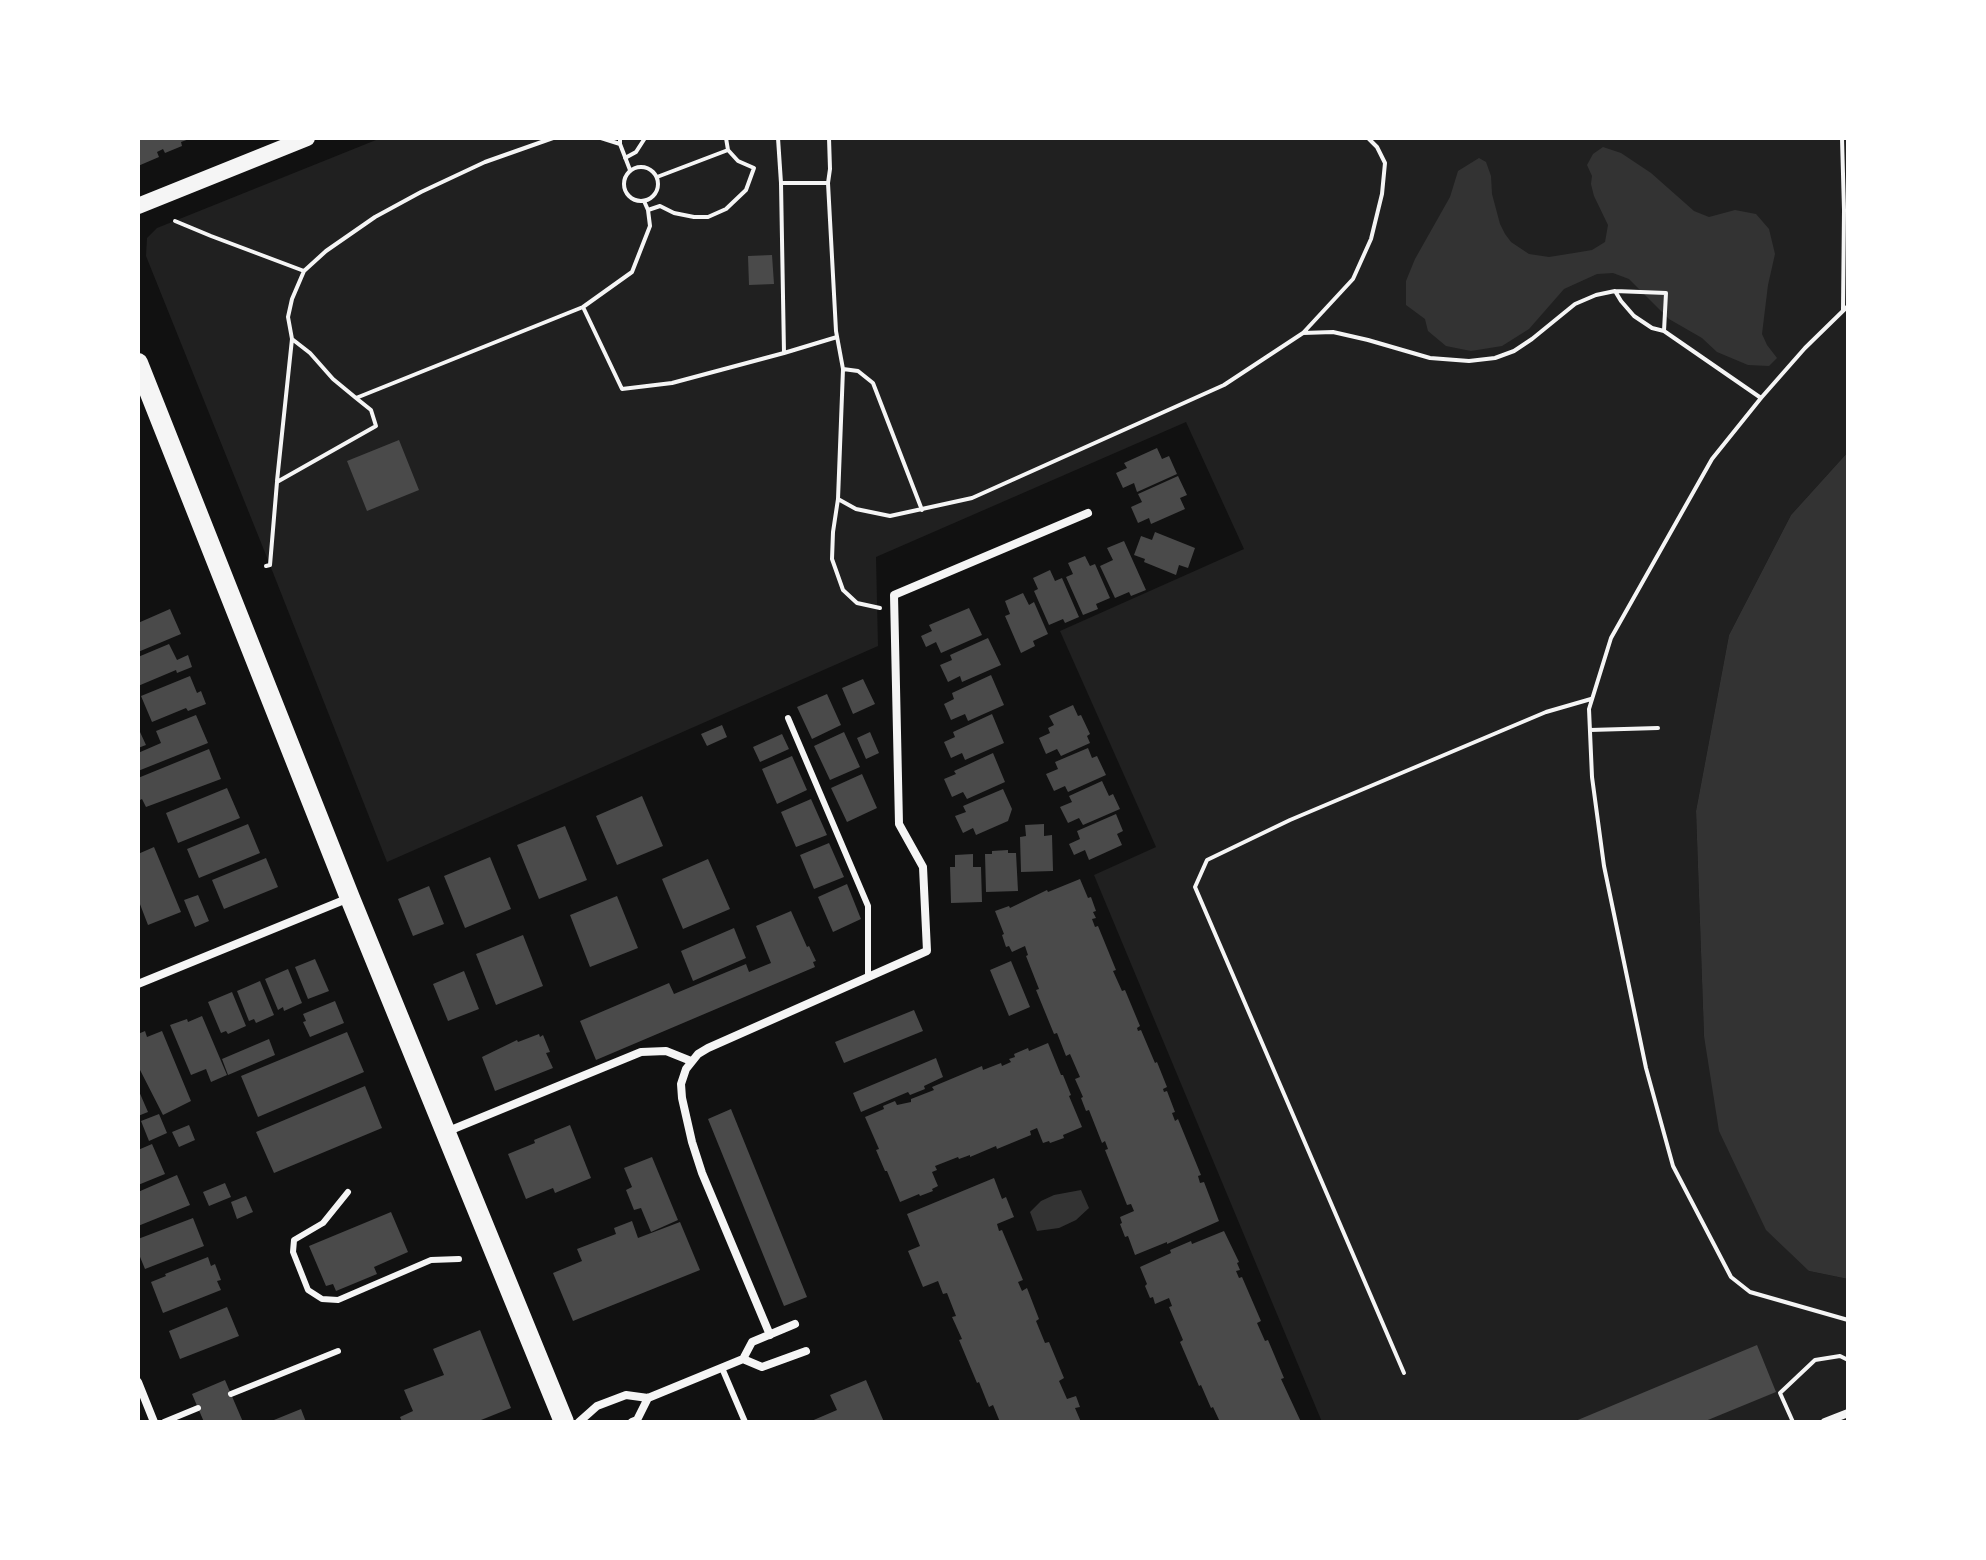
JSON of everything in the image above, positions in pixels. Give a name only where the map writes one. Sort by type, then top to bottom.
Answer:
[{"type":"main road","points":[[138,206],[307,138]]},
{"type":"main road","points":[[138,363],[350,898],[564,1422]]},
{"type":"street","points":[[770,1335],[692,1142],[681,1084],[686,1069],[708,1048],[927,951],[923,867],[899,824],[894,595],[1088,513]]},
{"type":"street","points":[[138,984],[350,898]]},
{"type":"street","points":[[445,1132],[641,1052],[666,1051],[691,1061]]},
{"type":"street","points":[[579,1422],[597,1406],[626,1395],[648,1398],[743,1359],[752,1342],[795,1324]]},
{"type":"street","points":[[743,1359],[762,1367],[806,1351]]},
{"type":"street","points":[[138,1382],[154,1422]]},
{"type":"street","points":[[632,1422],[637,1420],[648,1398]]},
{"type":"street","points":[[1825,1422],[1843,1417]]},
{"type":"lane","points":[[788,718],[868,906],[868,977]]},
{"type":"lane","points":[[348,1192],[323,1223],[294,1240],[293,1252],[308,1290],[322,1299],[338,1300],[431,1260],[459,1259]]},
{"type":"lane","points":[[231,1394],[338,1351]]},
{"type":"lane","points":[[722,1368],[745,1422]]},
{"type":"lane","points":[[164,1422],[198,1408]]},
{"type":"path","points":[[266,566],[270,565],[292,339],[288,317],[304,271],[326,251],[409,198],[485,162],[553,138]]},
{"type":"path","points":[[601,138],[620,141],[630,170]]},
{"type":"path","points":[[625,158],[636,152],[645,138]]},
{"type":"path","points":[[648,210],[660,206],[674,213],[708,217],[726,209],[746,190],[754,168],[738,161],[728,150],[726,138]]},
{"type":"path","points":[[778,138],[784,353]]},
{"type":"path","points":[[829,138],[828,183],[837,337],[843,369],[838,499],[832,559],[843,590],[857,603],[895,608]]},
{"type":"path","points":[[838,499],[856,509],[890,516],[972,498],[1224,385],[1303,333],[1353,279],[1371,239],[1382,194],[1385,163],[1368,138]]},
{"type":"path","points":[[1842,138],[1846,308],[1805,348],[1712,459],[1611,638],[1589,709],[1592,777],[1604,866],[1646,1068],[1673,1166],[1731,1277],[1750,1292],[1848,1320]]},
{"type":"path","points":[[657,177],[728,150]]},
{"type":"path","points":[[640,166],[651,169],[657,177],[658,187],[654,197],[638,201],[627,194],[624,181],[630,170],[640,166]]},
{"type":"path","points":[[781,183],[828,183]]},
{"type":"path","points":[[356,398],[583,307],[632,272],[650,226],[644,201]]},
{"type":"path","points":[[175,221],[304,271]]},
{"type":"path","points":[[1303,333],[1333,332],[1430,358],[1469,361],[1495,358],[1514,351],[1532,339],[1575,304],[1615,291],[1666,293],[1664,331]]},
{"type":"path","points":[[1615,291],[1634,316],[1652,328],[1664,331],[1761,398]]},
{"type":"path","points":[[583,307],[622,389],[672,383],[837,337]]},
{"type":"path","points":[[277,482],[376,426],[371,410],[292,339]]},
{"type":"path","points":[[843,369],[858,371],[873,383],[922,510]]},
{"type":"path","points":[[1404,1373],[1195,887],[1207,860],[1290,820],[1546,712],[1591,699]]},
{"type":"path","points":[[1590,730],[1658,728]]},
{"type":"path","points":[[1793,1422],[1780,1393],[1815,1360],[1840,1356],[1848,1360]]},
{"type":"shaded area","points":[[381,138],[1848,138],[1848,452],[1791,515],[1729,635],[1696,811],[1704,1036],[1809,1271],[1848,1279],[1848,1422],[1322,1422],[1094,875],[1156,847],[1060,631],[1244,549],[1186,422],[876,557],[878,646],[387,862],[146,256],[147,238],[157,228]]},
{"type":"shaded area","points":[[1603,147],[1621,153],[1651,173],[1694,211],[1709,217],[1735,210],[1756,214],[1769,229],[1775,254],[1762,334],[1777,358],[1769,366],[1748,365],[1717,352],[1702,338],[1669,319],[1629,279],[1613,273],[1597,274],[1564,289],[1529,329],[1502,346],[1471,351],[1446,346],[1428,331],[1425,319],[1406,305],[1406,281],[1450,197],[1458,171],[1479,158],[1486,162],[1491,176],[1492,194],[1505,234],[1529,254],[1549,257],[1592,250],[1605,242],[1608,225],[1594,196],[1592,176],[1587,165],[1593,154]]},
{"type":"shaded area","points":[[1848,452],[1848,1279],[1809,1271],[1766,1230],[1719,1131],[1704,1036],[1696,811],[1729,635],[1791,515]]},
{"type":"shaded area","points":[[1081,1190],[1089,1208],[1076,1220],[1059,1228],[1037,1231],[1030,1212],[1041,1201]]},
{"type":"building","points":[[138,138],[192,138],[165,153],[163,149],[157,152],[159,157],[138,166]]},
{"type":"building","points":[[772,255],[774,284],[749,285],[748,256]]},
{"type":"building","points":[[399,440],[419,490],[367,511],[347,461]]},
{"type":"building","points":[[1157,448],[1162,459],[1169,456],[1177,474],[1137,492],[1134,483],[1123,488],[1116,473],[1127,468],[1124,463]]},
{"type":"building","points":[[1178,476],[1187,495],[1180,498],[1185,509],[1151,524],[1149,518],[1138,523],[1131,507],[1142,502],[1138,494]]},
{"type":"building","points":[[1155,532],[1195,548],[1188,568],[1179,565],[1176,575],[1134,555],[1141,536],[1152,540]]},
{"type":"building","points":[[1124,541],[1146,590],[1115,598],[1100,566],[1113,560],[1107,548]]},
{"type":"building","points":[[1085,556],[1090,566],[1095,564],[1110,598],[1096,604],[1098,609],[1083,615],[1066,577],[1073,574],[1068,563]]},
{"type":"building","points":[[1050,570],[1055,581],[1062,578],[1079,617],[1049,625],[1034,591],[1038,589],[1033,578]]},
{"type":"building","points":[[1023,593],[1029,605],[1034,602],[1048,634],[1033,641],[1035,646],[1021,653],[1005,616],[1010,614],[1005,601]]},
{"type":"building","points":[[969,608],[982,635],[941,653],[936,642],[926,647],[921,636],[932,631],[929,625]]},
{"type":"building","points":[[170,609],[181,634],[138,652],[138,623]]},
{"type":"building","points":[[988,638],[1001,665],[962,682],[960,676],[948,682],[940,665],[952,660],[950,655]]},
{"type":"building","points":[[169,644],[177,660],[188,655],[192,667],[177,673],[176,670],[138,686],[138,657]]},
{"type":"building","points":[[991,675],[1004,705],[968,721],[965,714],[951,720],[944,704],[954,699],[952,693]]},
{"type":"building","points":[[190,676],[206,704],[188,711],[186,708],[152,722],[141,696]]},
{"type":"building","points":[[863,679],[875,704],[853,714],[842,688]]},
{"type":"building","points":[[827,694],[841,725],[812,739],[797,707]]},
{"type":"building","points":[[1073,705],[1090,734],[1087,736],[1090,743],[1061,756],[1057,749],[1046,754],[1039,738],[1050,733],[1048,728],[1054,725],[1049,716]]},
{"type":"building","points":[[992,714],[1004,743],[965,760],[962,753],[951,758],[944,742],[955,737],[953,732]]},
{"type":"building","points":[[196,715],[208,743],[138,771],[138,753],[161,743],[156,731]]},
{"type":"building","points":[[722,725],[727,737],[707,746],[701,734]]},
{"type":"building","points":[[844,732],[860,767],[830,780],[814,746]]},
{"type":"building","points":[[870,732],[879,753],[866,759],[857,738]]},
{"type":"building","points":[[138,733],[146,745],[138,748]]},
{"type":"building","points":[[782,734],[789,749],[760,762],[753,747]]},
{"type":"building","points":[[1088,748],[1092,758],[1097,756],[1106,775],[1068,792],[1065,786],[1054,791],[1046,774],[1058,769],[1055,762]]},
{"type":"building","points":[[209,749],[221,779],[146,807],[142,799],[138,801],[138,778]]},
{"type":"building","points":[[993,753],[1005,782],[967,799],[963,792],[952,797],[944,779]]},
{"type":"building","points":[[792,756],[807,790],[777,804],[762,769]]},
{"type":"building","points":[[862,774],[877,808],[847,822],[831,788]]},
{"type":"building","points":[[1102,781],[1120,809],[1083,825],[1079,818],[1068,823],[1060,807],[1072,802],[1069,796]]},
{"type":"building","points":[[227,788],[240,818],[178,843],[166,813]]},
{"type":"building","points":[[1003,789],[1012,809],[1008,821],[976,835],[973,828],[963,833],[955,816],[966,812],[963,806]]},
{"type":"building","points":[[642,796],[663,846],[617,865],[596,816]]},
{"type":"building","points":[[811,799],[827,835],[796,847],[781,812]]},
{"type":"building","points":[[1116,814],[1123,831],[1117,834],[1122,845],[1089,860],[1085,850],[1074,855],[1069,844],[1080,839],[1077,831]]},
{"type":"building","points":[[248,824],[260,853],[199,878],[187,849]]},
{"type":"building","points":[[1044,824],[1044,836],[1052,835],[1053,871],[1021,872],[1020,837],[1026,836],[1025,825]]},
{"type":"building","points":[[565,826],[587,880],[539,899],[517,845]]},
{"type":"building","points":[[829,843],[844,877],[814,889],[800,855]]},
{"type":"building","points":[[154,847],[181,912],[148,925],[138,899],[138,854]]},
{"type":"building","points":[[1008,850],[1008,853],[1016,853],[1018,891],[986,892],[985,854]]},
{"type":"building","points":[[973,854],[973,867],[981,867],[982,902],[951,903],[950,867],[955,867],[955,855]]},
{"type":"building","points":[[490,857],[511,909],[465,928],[444,876]]},
{"type":"building","points":[[266,858],[278,887],[224,909],[212,880]]},
{"type":"building","points":[[708,859],[730,909],[683,929],[662,879]]},
{"type":"building","points":[[1080,879],[1096,911],[1093,912],[1096,918],[1092,919],[1095,927],[1098,926],[1116,970],[1113,971],[1140,1026],[1138,1031],[1141,1030],[1157,1062],[1167,1087],[1163,1089],[1164,1092],[1167,1091],[1175,1112],[1172,1113],[1175,1121],[1178,1119],[1201,1175],[1198,1176],[1200,1183],[1204,1182],[1219,1221],[1135,1255],[1120,1224],[1120,1217],[1134,1211],[1131,1204],[1127,1205],[1105,1150],[1108,1149],[1105,1141],[1102,1143],[1089,1110],[1086,1111],[1075,1079],[1080,1077],[1070,1054],[1066,1056],[1057,1033],[1054,1034],[1036,990],[1039,989],[1025,946],[1012,952],[1009,946],[1006,947],[995,911],[1010,908],[1047,890]]},
{"type":"building","points":[[847,884],[861,919],[833,932],[818,897]]},
{"type":"building","points":[[429,886],[444,924],[413,936],[398,899]]},
{"type":"building","points":[[198,895],[209,921],[195,927],[184,900]]},
{"type":"building","points":[[617,896],[638,948],[590,967],[570,915]]},
{"type":"building","points":[[791,911],[816,961],[813,962],[815,967],[596,1060],[580,1021],[669,983],[674,994],[746,964],[749,972],[771,963],[756,926]]},
{"type":"building","points":[[734,928],[746,958],[693,981],[681,951]]},
{"type":"building","points":[[523,935],[543,986],[496,1005],[476,954]]},
{"type":"building","points":[[315,959],[329,991],[308,999],[295,967]]},
{"type":"building","points":[[1011,961],[1030,1007],[1009,1016],[990,970]]},
{"type":"building","points":[[288,969],[302,1003],[284,1011],[283,1007],[278,1010],[265,979]]},
{"type":"building","points":[[464,971],[479,1009],[448,1021],[433,984]]},
{"type":"building","points":[[260,981],[274,1015],[256,1023],[254,1019],[249,1021],[237,991]]},
{"type":"building","points":[[232,992],[246,1026],[228,1034],[226,1031],[221,1033],[208,1002]]},
{"type":"building","points":[[335,1001],[344,1023],[310,1037],[303,1014]]},
{"type":"building","points":[[914,1010],[923,1031],[844,1063],[835,1042]]},
{"type":"building","points":[[202,1016],[227,1075],[211,1082],[206,1069],[191,1075],[170,1025]]},
{"type":"building","points":[[145,1031],[147,1037],[162,1031],[191,1101],[163,1115],[138,1066],[138,1034]]},
{"type":"building","points":[[347,1032],[364,1072],[258,1117],[241,1076]]},
{"type":"building","points":[[539,1034],[540,1037],[543,1035],[550,1052],[546,1053],[553,1068],[495,1091],[482,1057],[517,1040]]},
{"type":"building","points":[[269,1039],[275,1055],[228,1075],[222,1059]]},
{"type":"building","points":[[1048,1043],[1082,1127],[1050,1143],[1043,1143],[1037,1128],[1030,1131],[1031,1135],[997,1149],[996,1146],[935,1166],[937,1170],[932,1172],[938,1186],[933,1191],[900,1202],[865,1117],[895,1101],[897,1105],[911,1102],[911,1099],[934,1090],[932,1087],[982,1066],[983,1070],[1001,1063],[1002,1066],[1011,1062],[1009,1059],[1015,1057],[1014,1054]]},
{"type":"building","points":[[936,1058],[943,1077],[924,1086],[925,1089],[910,1095],[908,1092],[861,1112],[853,1093]]},
{"type":"building","points":[[365,1086],[382,1128],[274,1173],[256,1132]]},
{"type":"building","points":[[138,1089],[148,1112],[138,1116]]},
{"type":"building","points":[[731,1109],[807,1297],[784,1306],[708,1119]]},
{"type":"building","points":[[159,1114],[167,1133],[149,1141],[141,1121]]},
{"type":"building","points":[[189,1125],[195,1140],[179,1147],[172,1132]]},
{"type":"building","points":[[570,1125],[591,1178],[555,1193],[553,1188],[526,1199],[508,1154]]},
{"type":"building","points":[[152,1144],[165,1174],[138,1185],[138,1150]]},
{"type":"building","points":[[652,1157],[678,1220],[651,1232],[641,1208],[634,1210],[626,1190],[632,1187],[624,1168]]},
{"type":"building","points":[[177,1175],[190,1205],[138,1226],[138,1192]]},
{"type":"building","points":[[994,1178],[1002,1199],[1006,1197],[1014,1217],[997,1224],[999,1231],[1002,1230],[1023,1280],[1018,1282],[1022,1291],[1027,1288],[1045,1343],[1049,1342],[1064,1378],[1059,1381],[1067,1399],[1076,1396],[1080,1407],[1075,1408],[1081,1422],[1000,1422],[993,1405],[989,1407],[977,1383],[959,1340],[962,1339],[952,1317],[956,1316],[947,1293],[943,1294],[938,1281],[923,1287],[908,1251],[920,1246],[907,1214]]},
{"type":"building","points":[[225,1183],[231,1197],[209,1206],[203,1192]]},
{"type":"building","points":[[246,1196],[253,1212],[237,1219],[231,1202]]},
{"type":"building","points":[[391,1212],[408,1252],[374,1267],[377,1274],[336,1291],[333,1284],[326,1286],[309,1246]]},
{"type":"building","points":[[193,1218],[204,1246],[145,1269],[138,1252],[138,1239]]},
{"type":"building","points":[[632,1221],[638,1238],[680,1222],[700,1270],[573,1321],[553,1273],[582,1261],[577,1249],[616,1234],[614,1228]]},
{"type":"building","points":[[1224,1231],[1239,1262],[1240,1270],[1236,1271],[1239,1278],[1242,1277],[1261,1321],[1257,1323],[1265,1341],[1268,1340],[1284,1378],[1281,1379],[1301,1422],[1220,1422],[1199,1386],[1180,1342],[1183,1340],[1169,1307],[1172,1306],[1169,1298],[1155,1304],[1145,1286],[1147,1284],[1140,1267],[1191,1241],[1192,1244]]},
{"type":"building","points":[[208,1257],[211,1266],[215,1264],[221,1290],[163,1313],[151,1282]]},
{"type":"building","points":[[227,1307],[239,1336],[180,1359],[169,1331]]},
{"type":"building","points":[[480,1330],[511,1408],[476,1422],[402,1422],[400,1417],[413,1411],[404,1390],[444,1375],[433,1349]]},
{"type":"building","points":[[1757,1345],[1776,1392],[1703,1422],[1573,1422]]},
{"type":"building","points":[[225,1380],[243,1422],[204,1422],[192,1394]]},
{"type":"building","points":[[866,1380],[884,1422],[809,1422],[837,1410],[830,1395]]},
{"type":"building","points":[[301,1409],[306,1422],[269,1422]]}]
